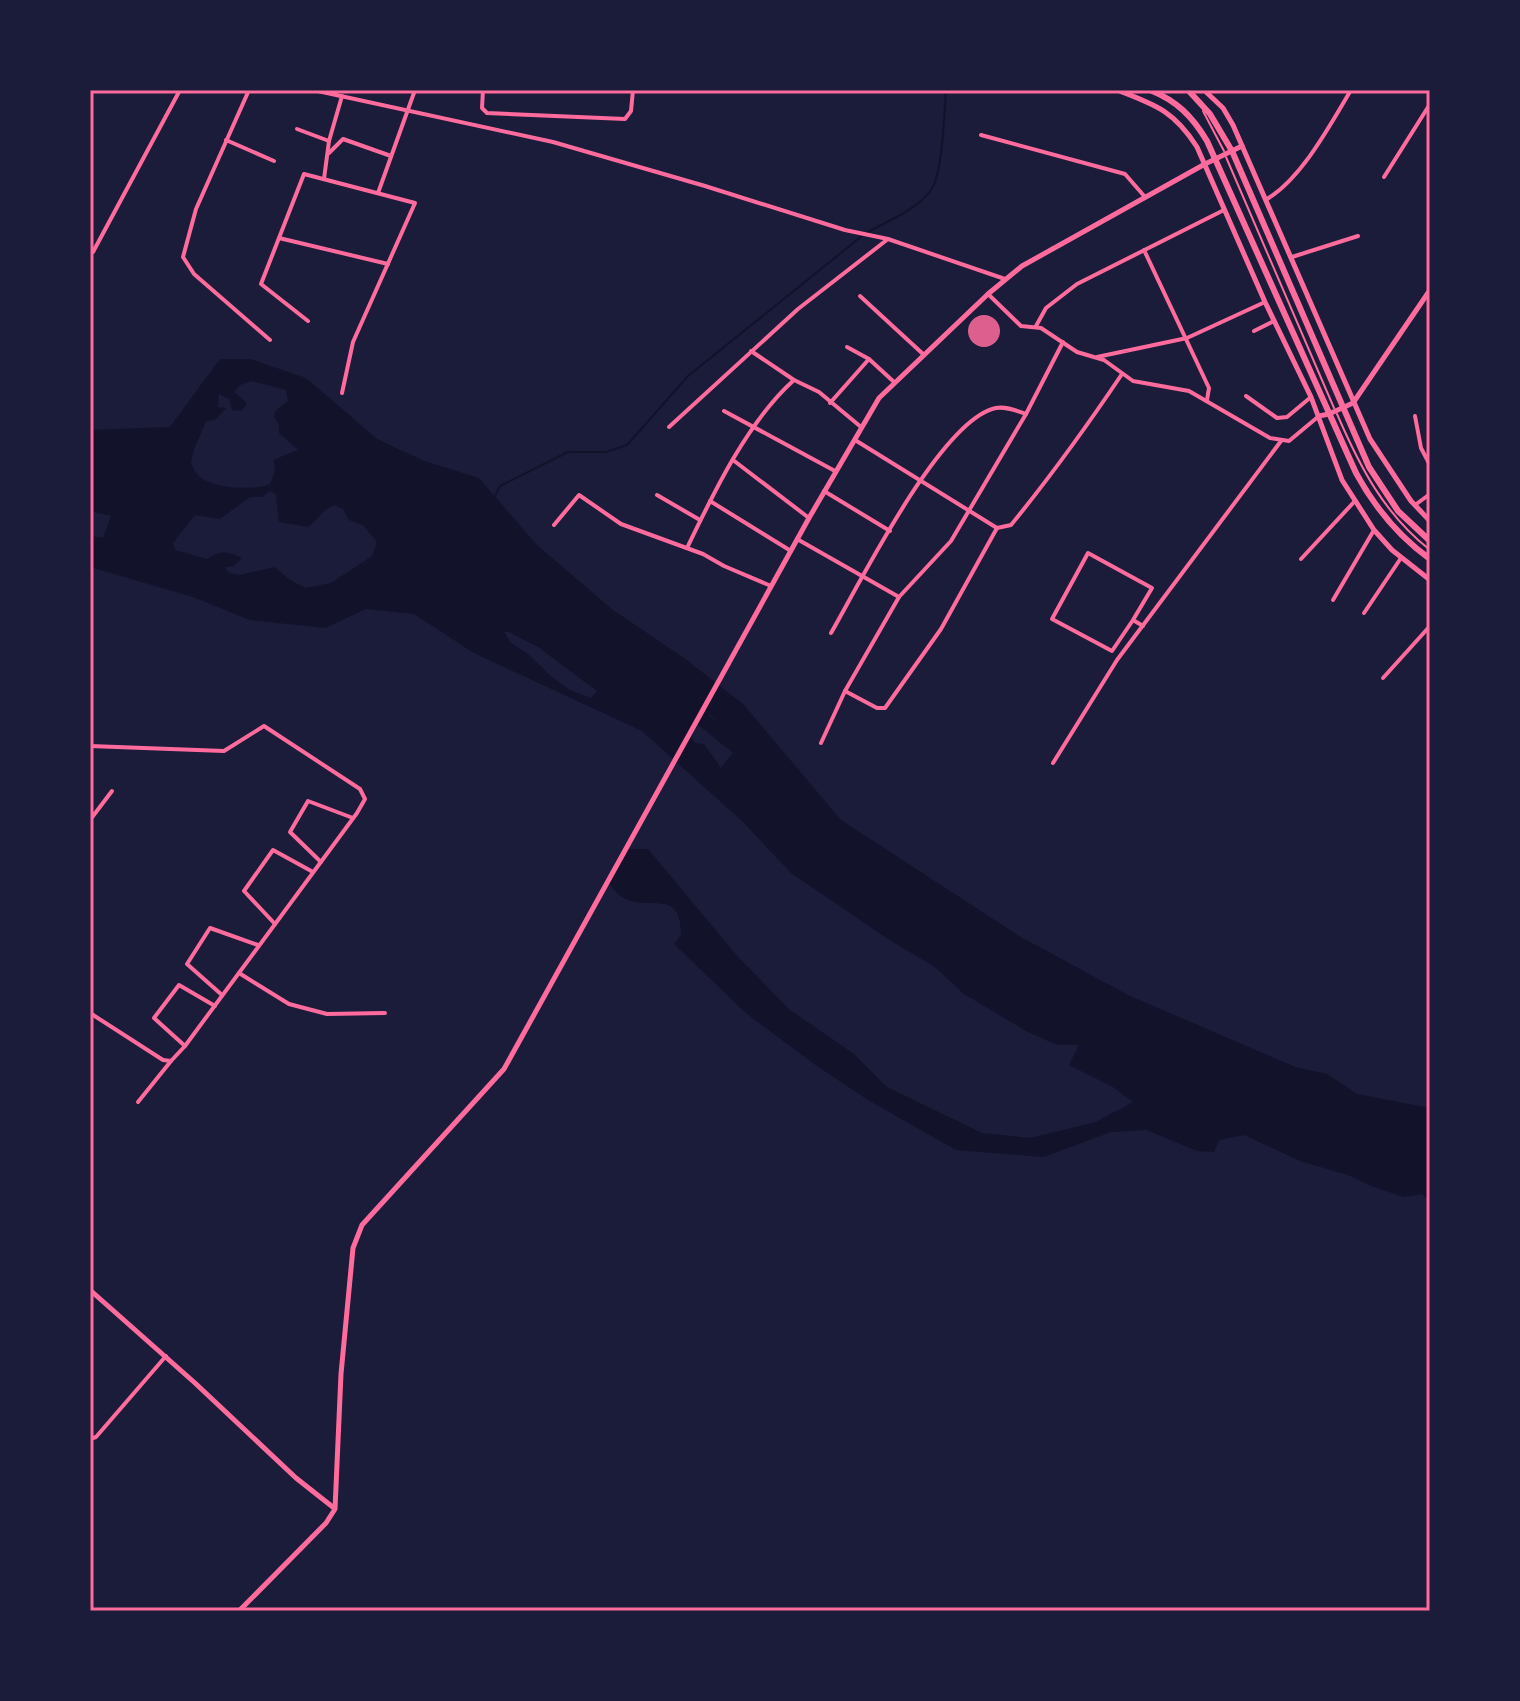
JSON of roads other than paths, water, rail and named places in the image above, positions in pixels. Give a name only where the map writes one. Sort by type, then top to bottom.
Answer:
[{"type":"main road","points":[[1150,90],[1184,109],[1195,121],[1335,411],[1379,485],[1413,528],[1430,541]]},
{"type":"main road","points":[[1186,90],[1210,114],[1229,153],[1367,493],[1403,539],[1430,559]]},
{"type":"street","points":[[93,252],[180,90]]},
{"type":"street","points":[[249,90],[196,209],[183,257],[194,274],[270,340]]},
{"type":"street","points":[[313,90],[553,142],[845,230],[888,239],[1005,279]]},
{"type":"street","points":[[378,193],[415,90]]},
{"type":"street","points":[[483,90],[482,108],[487,113],[625,119],[631,111],[633,90]]},
{"type":"street","points":[[1117,90],[1159,106],[1176,118],[1197,147],[1265,302],[1311,397],[1342,480],[1374,530],[1401,558],[1430,580]]},
{"type":"street","points":[[1204,90],[1223,108],[1242,146],[1353,403],[1381,459],[1430,521]]},
{"type":"street","points":[[1267,199],[1292,178],[1326,132],[1351,90]]},
{"type":"street","points":[[324,179],[329,141],[342,96]]},
{"type":"street","points":[[1384,177],[1430,104]]},
{"type":"street","points":[[297,129],[329,141]]},
{"type":"street","points":[[981,135],[1125,174],[1145,197]]},
{"type":"street","points":[[327,154],[343,139],[391,156]]},
{"type":"street","points":[[226,140],[274,161]]},
{"type":"street","points":[[239,1611],[326,1523],[335,1509],[341,1374],[353,1248],[357,1235],[367,1218],[489,1089],[504,1069],[835,471],[879,398],[1005,279],[1044,252],[1242,146]]},
{"type":"street","points":[[308,321],[261,284],[304,174],[415,203],[353,342],[342,393]]},
{"type":"street","points":[[1036,326],[1046,308],[1077,284],[1224,210]]},
{"type":"street","points":[[1292,257],[1358,236]]},
{"type":"street","points":[[279,238],[388,264]]},
{"type":"street","points":[[669,427],[798,309],[888,239]]},
{"type":"street","points":[[1144,250],[1209,388],[1207,400]]},
{"type":"street","points":[[988,294],[1016,323],[1036,326],[1077,352],[1104,360],[1138,384],[1182,388],[1270,438],[1289,441],[1319,416],[1353,403],[1430,290]]},
{"type":"street","points":[[860,296],[923,354]]},
{"type":"street","points":[[1094,357],[1187,338],[1265,302]]},
{"type":"street","points":[[1254,331],[1274,321]]},
{"type":"street","points":[[821,743],[845,691],[899,597],[951,541],[1026,414],[1063,342]]},
{"type":"street","points":[[847,347],[869,359],[894,382]]},
{"type":"street","points":[[751,351],[794,380],[819,392],[861,427]]},
{"type":"street","points":[[830,403],[869,359]]},
{"type":"street","points":[[853,439],[997,528],[1011,525],[1080,437],[1122,374]]},
{"type":"street","points":[[687,548],[733,460],[780,392],[794,380]]},
{"type":"street","points":[[1246,396],[1277,418],[1287,417],[1311,397]]},
{"type":"street","points":[[831,633],[920,481],[953,436],[969,421],[996,408],[1005,407],[1026,414]]},
{"type":"street","points":[[724,411],[835,471]]},
{"type":"street","points":[[1415,416],[1421,448],[1430,465]]},
{"type":"street","points":[[1053,763],[1117,660],[1281,441]]},
{"type":"street","points":[[733,460],[809,518]]},
{"type":"street","points":[[824,491],[890,531]]},
{"type":"street","points":[[1415,505],[1430,494]]},
{"type":"street","points":[[554,525],[579,495],[621,524],[687,548],[771,586]]},
{"type":"street","points":[[657,495],[700,520]]},
{"type":"street","points":[[710,501],[791,551]]},
{"type":"street","points":[[1301,559],[1354,502]]},
{"type":"street","points":[[845,691],[877,708],[885,708],[941,629],[997,528]]},
{"type":"street","points":[[1333,600],[1374,530]]},
{"type":"street","points":[[797,539],[899,597]]},
{"type":"street","points":[[1088,553],[1152,588],[1133,620],[1112,651],[1052,619],[1088,553]]},
{"type":"street","points":[[1364,613],[1401,558]]},
{"type":"street","points":[[1133,620],[1143,626]]},
{"type":"street","points":[[1383,678],[1430,626]]},
{"type":"street","points":[[90,746],[224,751],[264,726],[360,789],[365,799],[215,1006],[138,1102]]},
{"type":"street","points":[[90,820],[112,791]]},
{"type":"street","points":[[321,862],[290,832],[308,801],[353,818]]},
{"type":"street","points":[[275,924],[244,891],[273,850],[313,873]]},
{"type":"street","points":[[222,995],[187,964],[210,928],[260,945]]},
{"type":"street","points":[[239,973],[289,1004],[327,1014],[385,1013]]},
{"type":"street","points":[[185,1046],[154,1018],[179,985],[215,1006]]},
{"type":"street","points":[[90,1013],[163,1060],[171,1061]]},
{"type":"street","points":[[90,1290],[166,1356],[296,1478],[335,1509]]},
{"type":"street","points":[[90,1439],[96,1437],[166,1356]]},
{"type":"lane","points":[[1335,411],[1373,489],[1408,533],[1430,550]]},
{"type":"waterway","points":[[868,232],[911,209],[931,190],[940,157],[946,90]]},
{"type":"waterway","points":[[494,498],[500,486],[568,452],[606,452],[627,445],[688,376],[862,236]]},
{"type":"waterway","points":[[681,702],[738,748],[744,757]]}]
